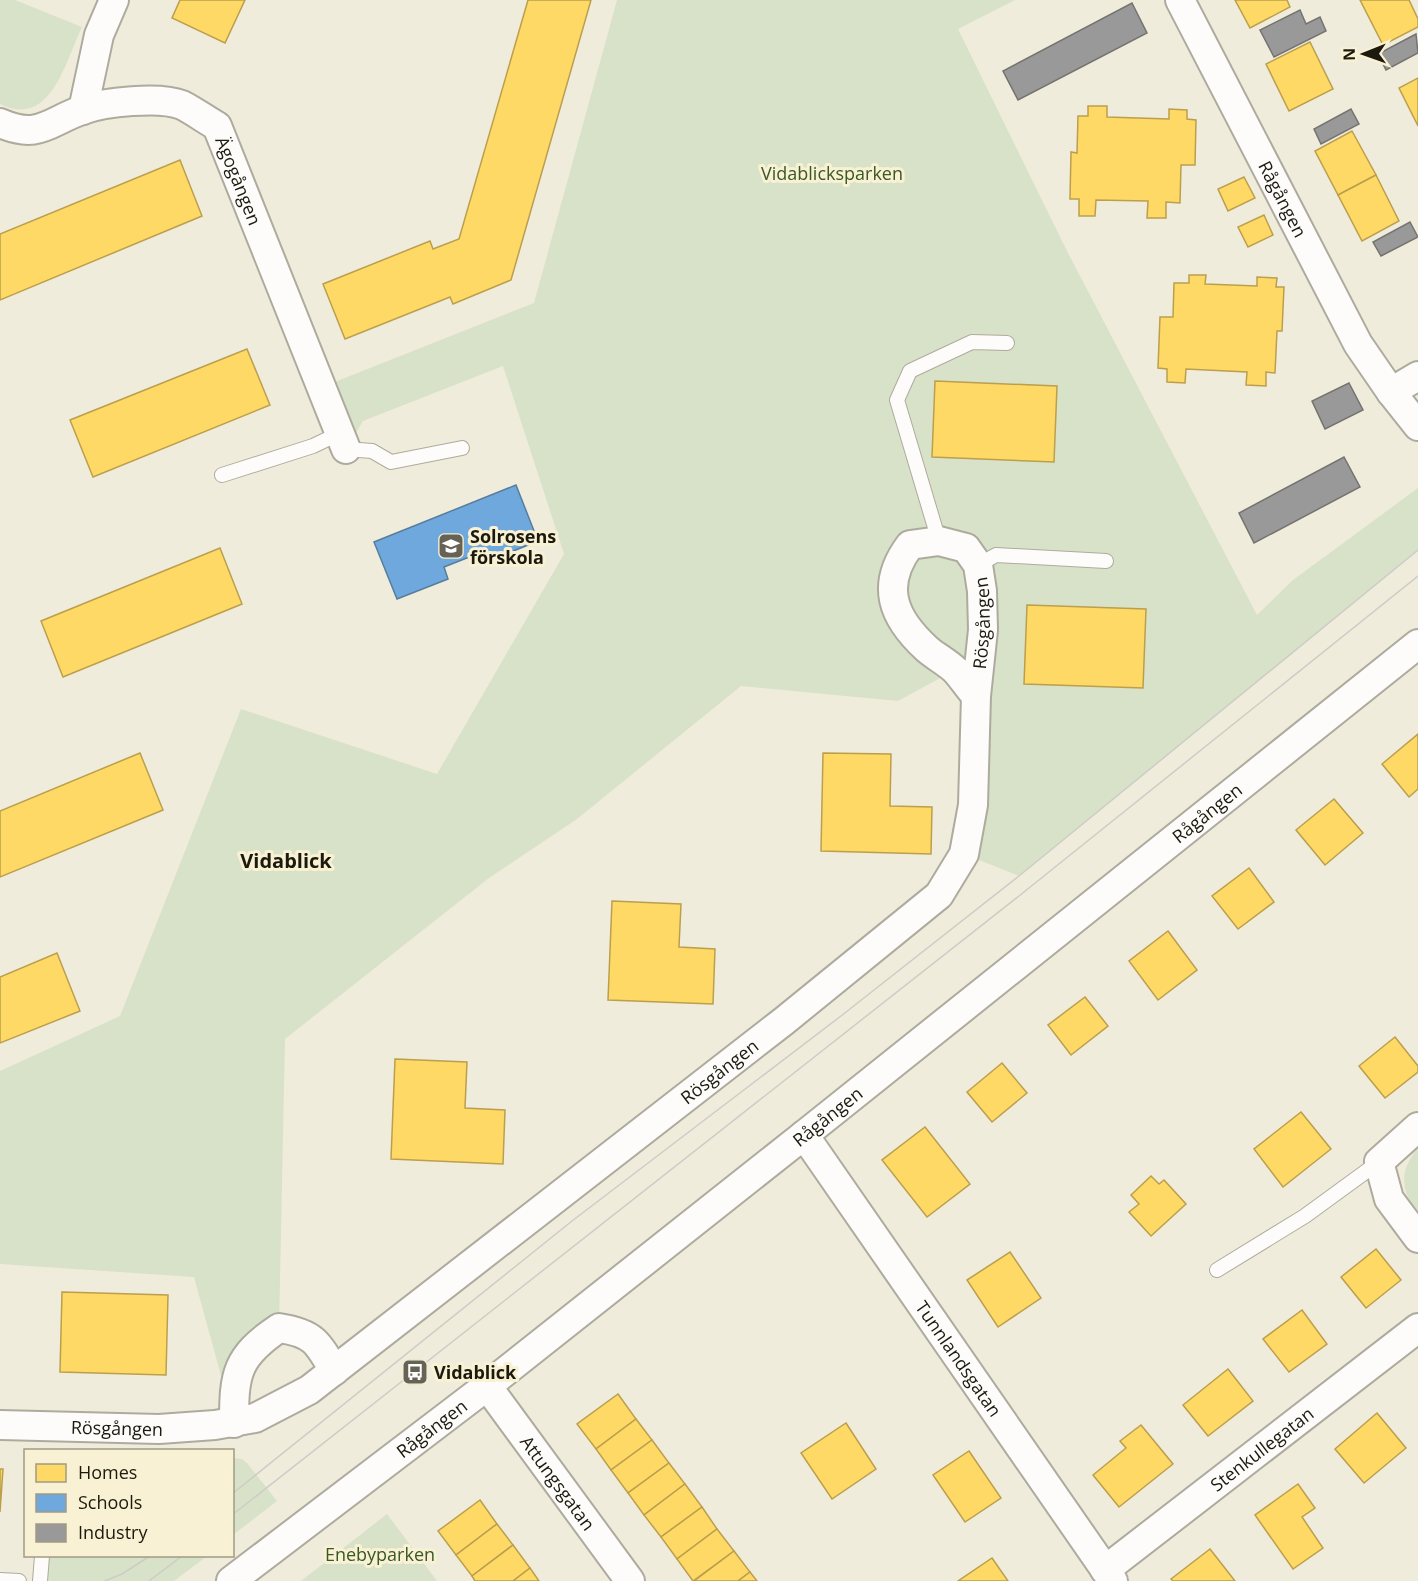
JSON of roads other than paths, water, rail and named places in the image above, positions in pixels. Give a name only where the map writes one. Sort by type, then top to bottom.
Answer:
[{"type":"street","points":[[83,110],[99,35],[114,0]]},
{"type":"street","name":"Rågången","points":[[1180,0],[1358,344],[1418,426]]},
{"type":"street","name":"Ägogången","points":[[0,123],[12,128],[38,130],[83,110],[142,101],[181,105],[218,126],[343,441]]},
{"type":"street","points":[[1391,392],[1418,376]]},
{"type":"street","name":"Rösgången","points":[[0,1425],[159,1429],[234,1423],[255,1418],[309,1390],[784,1021],[939,895],[964,854],[973,805],[976,696],[983,630],[982,591],[978,564],[966,548],[939,541],[910,545],[899,559],[892,579],[898,617],[927,649],[955,670],[976,696]]},
{"type":"street","name":"Rågången","points":[[231,1581],[487,1386],[1418,644]]},
{"type":"street","points":[[1418,1127],[1379,1162],[1389,1198],[1418,1238]]},
{"type":"street","name":"Tunnlandsgatan","points":[[804,1135],[1109,1576]]},
{"type":"street","points":[[234,1423],[234,1381],[245,1358],[260,1341],[279,1328],[300,1332],[317,1342],[334,1371]]},
{"type":"street","name":"Stenkullegatan","points":[[1109,1576],[1418,1328]]},
{"type":"street","name":"Attungsgatan","points":[[487,1386],[630,1581]]},
{"type":"lane","points":[[939,541],[897,400],[910,371],[972,342],[1007,343]]},
{"type":"lane","points":[[222,475],[313,446],[343,441],[372,451],[391,462],[462,448]]},
{"type":"lane","points":[[978,564],[996,555],[1106,561]]},
{"type":"lane","points":[[1217,1270],[1305,1216],[1379,1162]]},
{"type":"lane","points":[[40,1581],[42,1557]]},
{"type":"lane","points":[[0,1580],[19,1581]]},
{"type":"tram line","points":[[234,1492],[572,1221],[841,1016],[1019,876],[1418,550]]},
{"type":"tram line","points":[[234,1513],[1019,896],[1418,576]]},
{"type":"tram line","points":[[105,1581],[122,1574],[148,1557]]},
{"type":"tram line","points":[[149,1581],[181,1557]]},
{"type":"place","name":"Solrosens förskola","points":[[451,546]]},
{"type":"place","name":"Vidablick","points":[[415,1372]]},
{"type":"district","name":"Vidablick","points":[[286,860]]},
{"type":"park label","name":"Vidablicksparken","points":[[832,173]]},
{"type":"park label","name":"Enebyparken","points":[[380,1554]]}]
